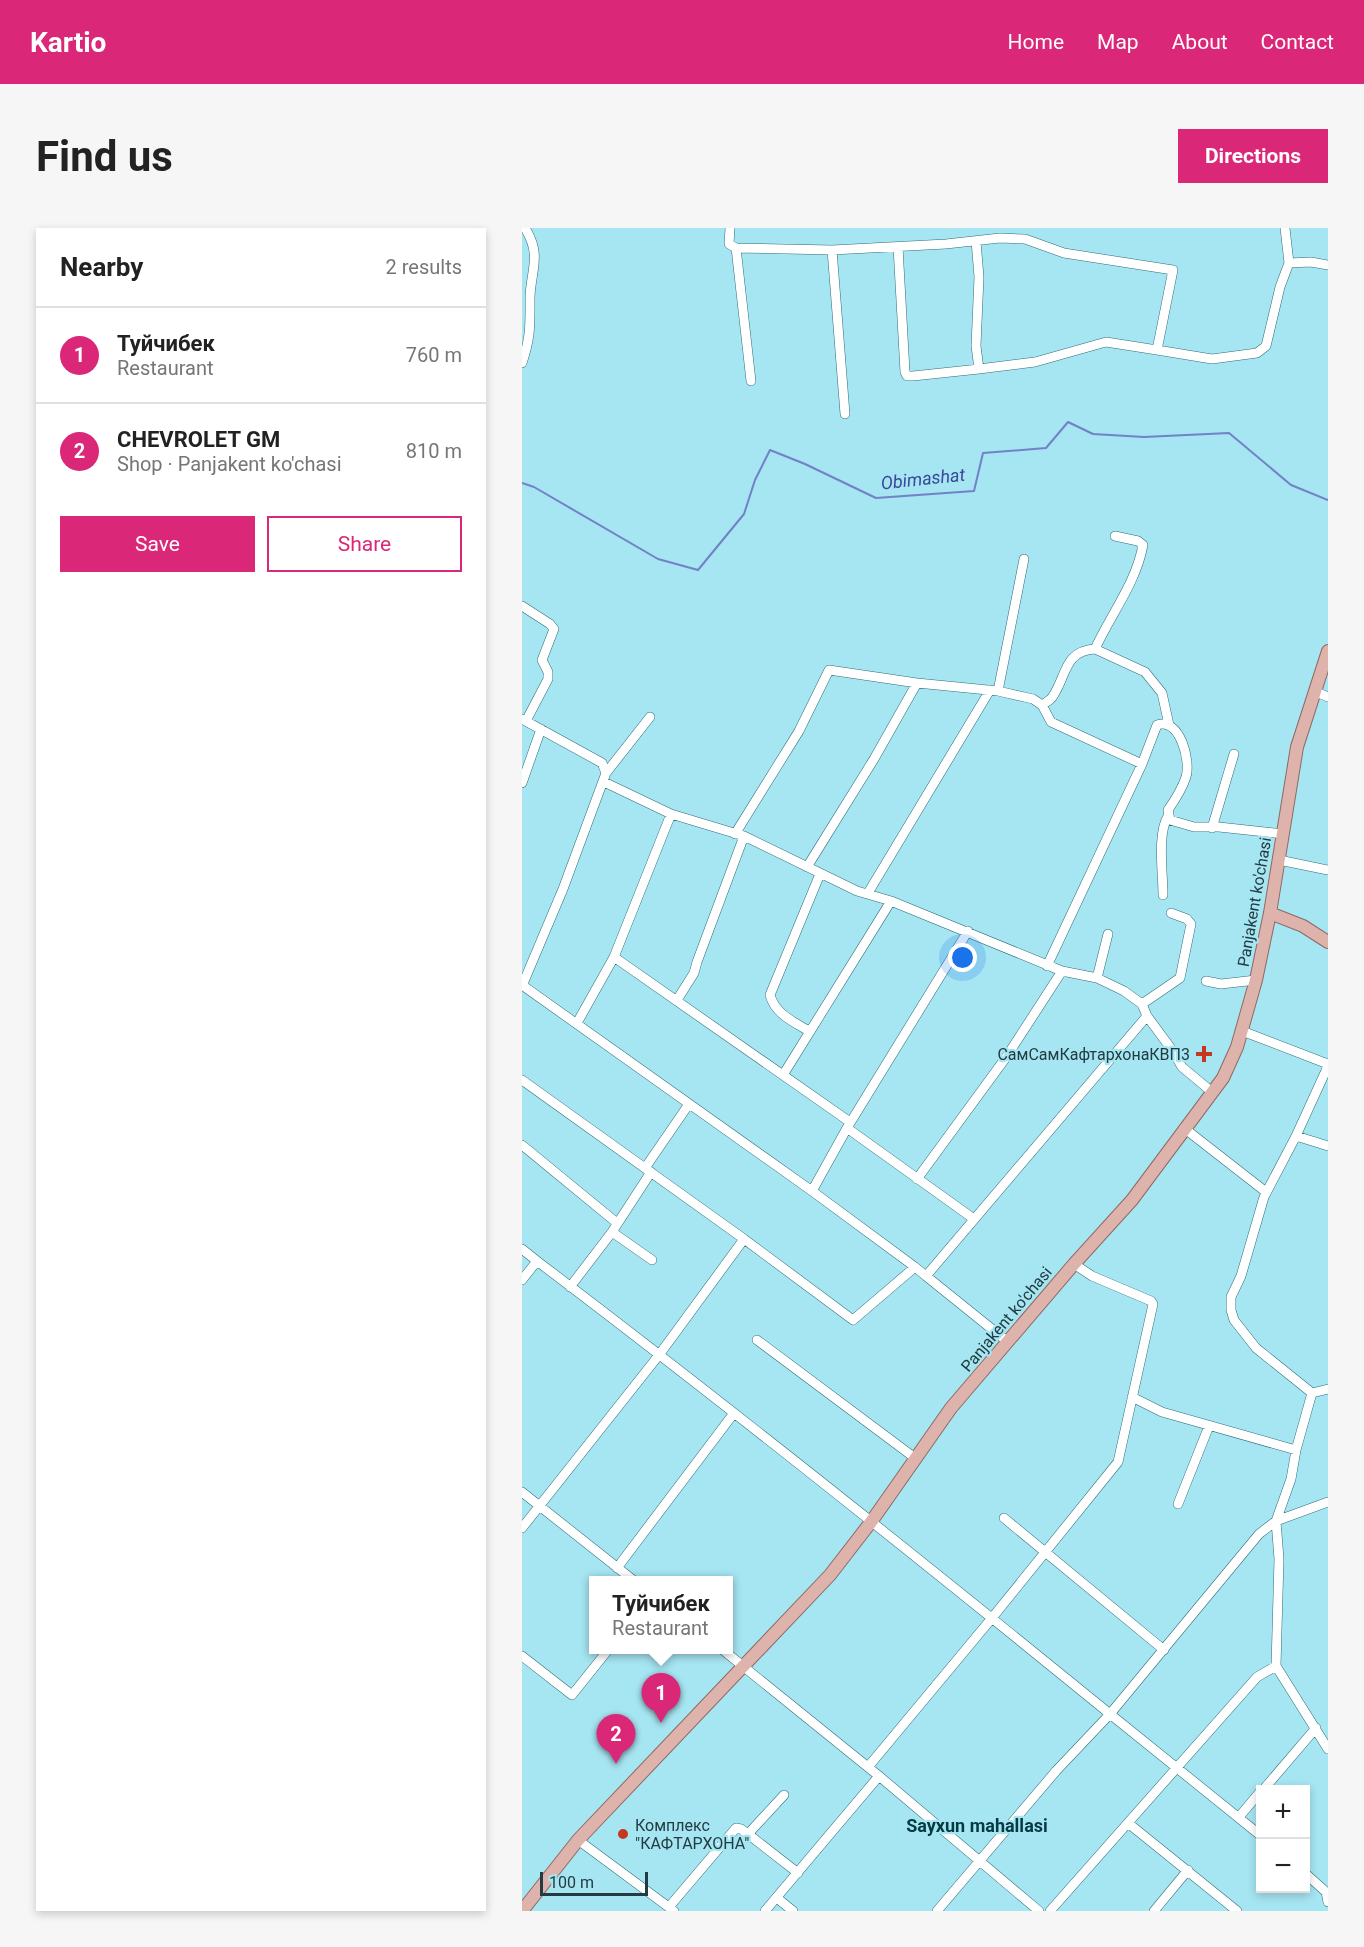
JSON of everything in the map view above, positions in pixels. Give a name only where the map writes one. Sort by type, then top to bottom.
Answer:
[{"type":"main road","name":"Panjakent ko'chasi","points":[[522,1911],[578,1840],[830,1575],[871,1522],[951,1408],[1132,1200],[1212,1092],[1230,1063],[1242,1031],[1256,980],[1270,913],[1297,747],[1328,651]]},
{"type":"main road","points":[[1270,913],[1303,926],[1328,942]]},
{"type":"street","points":[[522,363],[530,337],[526,295],[534,275],[534,255],[526,237],[525,228]]},
{"type":"street","points":[[730,228],[729,244],[736,248],[832,250],[1000,238],[1026,239],[1064,253],[1173,270],[1157,350]]},
{"type":"street","points":[[898,247],[905,372],[907,376],[913,376],[1035,362],[1095,343],[1106,342],[1212,359],[1257,353],[1266,345],[1280,287],[1289,263],[1285,228]]},
{"type":"street","points":[[976,241],[979,277],[976,346],[979,369]]},
{"type":"street","points":[[736,248],[751,381]]},
{"type":"street","points":[[832,250],[844,414]]},
{"type":"street","points":[[1289,263],[1311,262],[1328,265]]},
{"type":"street","points":[[1095,649],[1104,628],[1137,571],[1142,554],[1142,542],[1115,536]]},
{"type":"street","points":[[868,893],[994,691],[1024,559]]},
{"type":"street","points":[[522,606],[554,629],[542,660],[548,672],[548,679],[524,720],[602,764],[605,778],[671,813],[739,835],[857,891],[891,901],[968,931],[1047,966],[1097,978],[1124,991],[1142,1004],[1147,1016],[1182,1067],[1212,1092]]},
{"type":"street","points":[[1042,705],[1053,697],[1071,657],[1086,650],[1095,649],[1145,672],[1162,693],[1169,725]]},
{"type":"street","points":[[677,1000],[694,974],[739,835],[799,731],[829,670],[994,691],[1033,699],[1042,705],[1051,722],[1142,764]]},
{"type":"street","points":[[807,867],[874,759],[917,683]]},
{"type":"street","points":[[1314,691],[1328,697]]},
{"type":"street","points":[[650,717],[605,778],[563,890],[522,985],[812,1191],[915,1267],[1008,1342]]},
{"type":"street","points":[[1047,966],[1142,764],[1157,725],[1169,725],[1178,732],[1188,763],[1187,776],[1168,810],[1168,816],[1172,822],[1283,834]]},
{"type":"street","points":[[522,783],[541,729]]},
{"type":"street","points":[[1212,828],[1234,754]]},
{"type":"street","points":[[577,1023],[614,957],[671,813]]},
{"type":"street","points":[[1163,895],[1161,838],[1164,822],[1168,816]]},
{"type":"street","points":[[1279,860],[1328,870]]},
{"type":"street","points":[[809,1031],[778,1010],[770,996],[820,874]]},
{"type":"street","points":[[783,1075],[891,901]]},
{"type":"street","points":[[1142,1004],[1180,978],[1191,924],[1187,919],[1171,913]]},
{"type":"street","points":[[847,1128],[968,931]]},
{"type":"street","points":[[1097,978],[1108,934]]},
{"type":"street","points":[[614,957],[850,1122],[812,1191]]},
{"type":"street","points":[[917,1179],[1006,1056],[1062,971]]},
{"type":"street","points":[[1206,981],[1221,984],[1256,980]]},
{"type":"street","points":[[926,1276],[1147,1016]]},
{"type":"street","points":[[1242,1031],[1328,1065],[1296,1136],[1266,1192],[1241,1276],[1231,1297],[1234,1320],[1256,1348],[1312,1393]]},
{"type":"street","points":[[522,1080],[853,1320],[915,1267]]},
{"type":"street","points":[[570,1287],[615,1228],[689,1104]]},
{"type":"street","points":[[847,1128],[974,1220]]},
{"type":"street","points":[[1184,1128],[1266,1192]]},
{"type":"street","points":[[1296,1136],[1328,1146]]},
{"type":"street","points":[[522,1145],[652,1260]]},
{"type":"street","points":[[522,1528],[659,1355],[744,1239]]},
{"type":"street","points":[[522,1249],[734,1413],[1256,1832]]},
{"type":"street","points":[[522,1280],[537,1261]]},
{"type":"street","points":[[868,1767],[1046,1552],[1118,1461],[1153,1304],[1151,1301],[1092,1276],[1074,1264]]},
{"type":"street","points":[[758,1340],[915,1458]]},
{"type":"street","points":[[1312,1393],[1328,1389]]},
{"type":"street","points":[[1312,1393],[1296,1450],[1291,1479],[1276,1521],[1279,1559],[1276,1666],[1328,1749]]},
{"type":"street","points":[[1132,1397],[1162,1412],[1296,1450]]},
{"type":"street","points":[[617,1568],[734,1413]]},
{"type":"street","points":[[1178,1504],[1209,1426]]},
{"type":"street","points":[[522,1492],[627,1576]]},
{"type":"street","points":[[937,1911],[1056,1771],[1110,1714],[1259,1534],[1276,1521],[1328,1502]]},
{"type":"street","points":[[1004,1518],[1164,1650]]},
{"type":"street","points":[[522,1656],[572,1695],[605,1654]]},
{"type":"street","points":[[729,1654],[879,1776],[1039,1911]]},
{"type":"street","points":[[1050,1911],[1257,1677],[1276,1666]]},
{"type":"street","points":[[1267,1785],[1316,1728]]},
{"type":"street","points":[[765,1911],[879,1776]]},
{"type":"street","points":[[748,1834],[784,1795]]},
{"type":"street","points":[[1239,1817],[1256,1798]]},
{"type":"street","points":[[1128,1823],[1237,1911]]},
{"type":"street","points":[[578,1840],[671,1909],[736,1828],[748,1834],[798,1873]]},
{"type":"street","points":[[1154,1911],[1188,1870]]},
{"type":"street","points":[[1310,1878],[1327,1891],[1328,1902]]},
{"type":"street","points":[[777,1898],[793,1911]]},
{"type":"waterway","name":"Obimashat","points":[[522,483],[534,487],[658,559],[698,570],[744,514],[755,480],[770,450],[876,498],[974,491],[983,453],[1046,448],[1068,422],[1093,434],[1144,437],[1229,433],[1291,485],[1328,500]]},
{"type":"place","name":"СамСамКафтархонаКВП3","points":[[1204,1054]]},
{"type":"place","name":"Туйчибек","points":[[661,1723]]},
{"type":"place","name":"CHEVROLET GM","points":[[616,1764]]},
{"type":"place","name":"Комплекс \"КАФТАРХОНА\"","points":[[623,1834]]},
{"type":"district","name":"Sayxun mahallasi","points":[[977,1826]]}]
